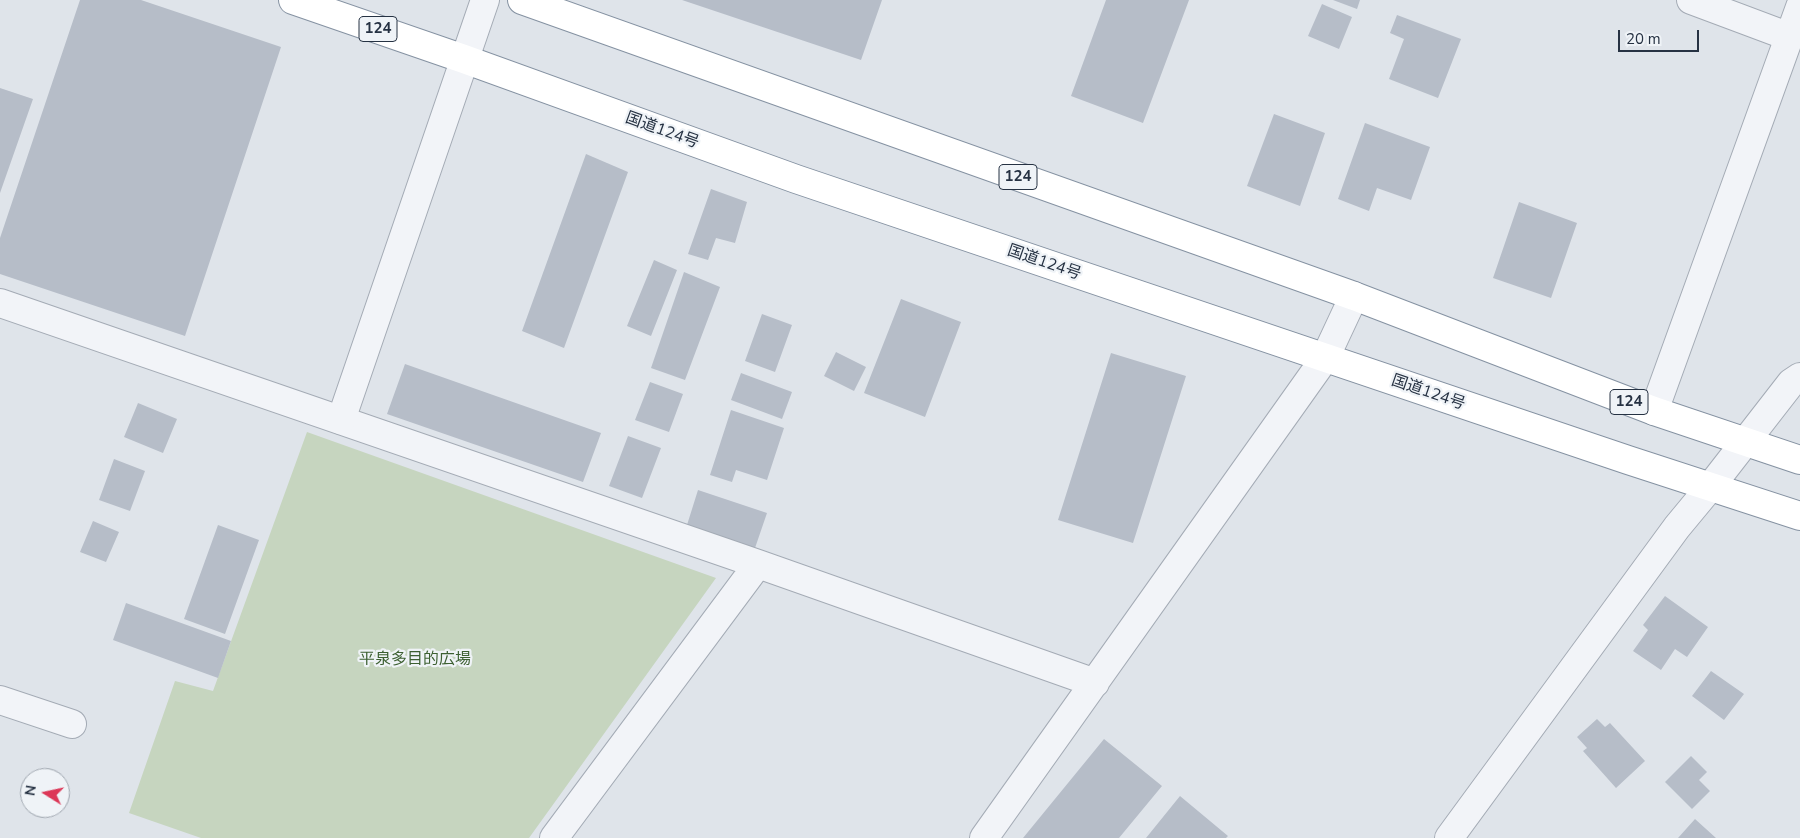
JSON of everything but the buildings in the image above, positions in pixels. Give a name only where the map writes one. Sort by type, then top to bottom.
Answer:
[{"type":"highway","name":"国道124号","points":[[293,0],[464,59],[796,179],[1628,460],[1800,516]]},
{"type":"highway","name":"124","points":[[522,0],[1354,296],[1654,411],[1800,460]]},
{"type":"street","points":[[341,420],[485,0]]},
{"type":"street","points":[[1691,0],[1790,37]]},
{"type":"street","points":[[1654,411],[1800,7]]},
{"type":"street","points":[[984,838],[1325,358],[1354,296]]},
{"type":"street","points":[[0,302],[758,564],[1095,683]]},
{"type":"street","points":[[1449,838],[1677,527],[1791,383],[1800,377]]},
{"type":"street","points":[[554,838],[758,564]]},
{"type":"street","points":[[0,700],[72,724]]},
{"type":"green space","name":"平泉多目的広場","points":[[307,432],[716,578],[529,838],[201,838],[129,813],[175,681],[213,691]]}]
